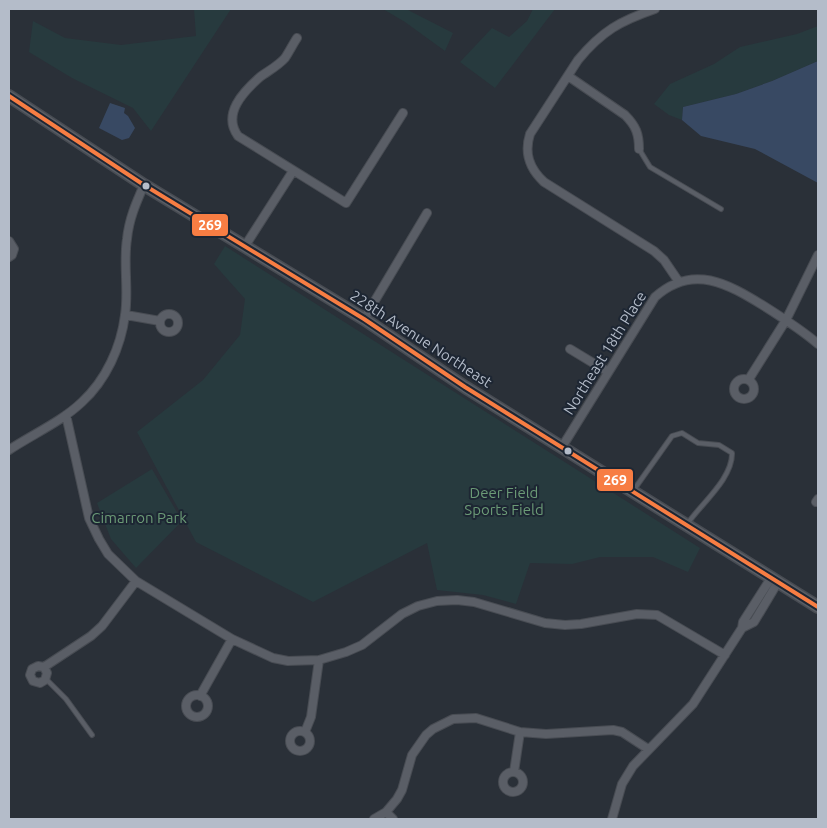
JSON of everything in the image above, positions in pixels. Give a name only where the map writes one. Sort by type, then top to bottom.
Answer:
[{"type":"main road","name":"228th Avenue Northeast","points":[[9,96],[144,185],[364,319],[465,387],[818,607]]},
{"type":"street","points":[[656,9],[614,25],[600,36],[578,60],[530,134],[527,144],[527,155],[535,174],[544,182],[654,251],[664,260],[679,282],[707,279],[734,288],[786,320],[818,344]]},
{"type":"street","points":[[297,38],[285,57],[247,89],[238,102],[232,113],[231,122],[238,136],[346,203],[402,113]]},
{"type":"street","points":[[568,76],[631,121],[637,129],[639,148]]},
{"type":"street","points":[[245,246],[293,171]]},
{"type":"street","points":[[9,450],[66,415],[83,402],[104,375],[113,359],[126,315],[126,242],[133,209],[144,185]]},
{"type":"street","points":[[364,319],[427,213]]},
{"type":"street","points":[[9,241],[14,249],[9,257]]},
{"type":"street","points":[[750,380],[786,320],[818,255]]},
{"type":"street","name":"Northeast 18th Place","points":[[562,446],[655,297],[662,290],[679,282]]},
{"type":"street","points":[[126,315],[160,321]]},
{"type":"street","points":[[570,349],[608,372]]},
{"type":"street","points":[[66,415],[89,518],[108,554],[136,581],[232,639],[273,658],[320,660],[346,652],[362,645],[402,614],[418,606],[437,601],[457,600],[474,602],[545,623],[565,625],[637,614],[656,615],[725,655]]},
{"type":"street","points":[[612,819],[618,795],[626,776],[648,749],[693,704],[742,628],[754,622],[775,580]]},
{"type":"street","points":[[44,668],[102,626],[136,581]]},
{"type":"street","points":[[200,696],[232,639]]},
{"type":"street","points":[[305,732],[311,717],[320,660]]},
{"type":"street","points":[[41,666],[44,668],[47,673],[46,679],[43,682],[36,683],[31,679],[30,675],[34,667],[41,666]]},
{"type":"street","points":[[374,819],[392,806],[402,790],[412,755],[417,746],[426,735],[439,725],[454,719],[476,718],[520,732],[546,734],[613,730],[622,732],[648,749]]},
{"type":"street","points":[[514,772],[520,732]]},
{"type":"street","points":[[386,812],[393,819]]},
{"type":"lane","points":[[639,148],[650,167],[721,209]]},
{"type":"lane","points":[[633,491],[672,436],[682,432],[698,443],[719,445],[732,453],[732,463],[708,501],[687,525]]},
{"type":"lane","points":[[46,679],[66,699],[92,735]]},
{"type":"green space","points":[[194,9],[231,9],[151,131],[133,108],[72,78],[29,52],[33,21],[65,38],[121,45],[196,36]]},
{"type":"green space","points":[[383,9],[406,9],[453,33],[445,51],[405,22]]},
{"type":"green space","points":[[533,9],[555,9],[495,88],[460,62],[492,28],[509,37],[527,21]]},
{"type":"green space","points":[[818,26],[818,61],[736,94],[683,107],[682,120],[669,115],[654,104],[670,84],[714,64],[740,47],[797,34]]},
{"type":"green space","name":"Deer Field Sports Field","points":[[225,246],[700,548],[688,572],[653,557],[600,557],[572,564],[530,563],[516,604],[483,595],[437,590],[427,543],[313,602],[196,542],[137,432],[203,380],[240,335],[245,299],[214,264]]},
{"type":"green space","name":"Cimarron Park","points":[[152,469],[182,521],[136,568],[111,539],[97,503]]},
{"type":"water","points":[[818,61],[818,183],[755,149],[701,136],[682,120],[683,107],[736,94]]},
{"type":"water","points":[[110,103],[125,108],[124,113],[135,128],[129,138],[122,140],[99,128]]},
{"type":"transit line","name":"269","points":[[9,96],[144,185],[364,319],[465,387],[818,607]]}]
